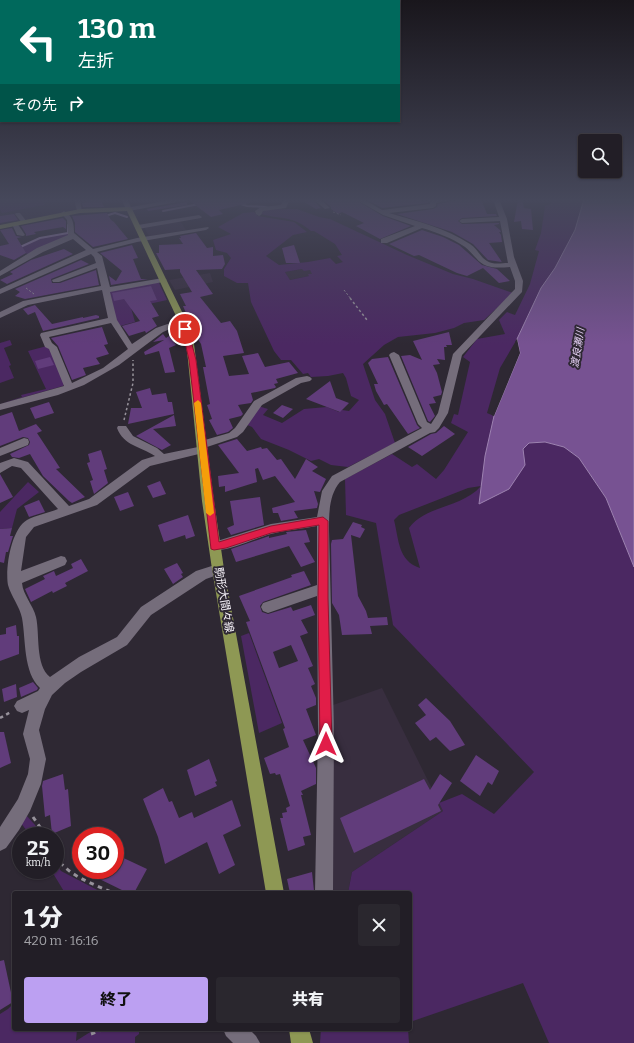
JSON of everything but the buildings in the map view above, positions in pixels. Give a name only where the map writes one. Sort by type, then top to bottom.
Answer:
[{"type":"main road","name":"駒形大間々線","points":[[147,248],[182,322],[190,344],[214,546],[275,891]]},
{"type":"main road","points":[[300,1031],[302,1043]]},
{"type":"street","points":[[3,272],[45,248]]},
{"type":"street","points":[[88,248],[98,256],[113,320],[131,352]]},
{"type":"street","points":[[0,283],[3,291],[78,256],[106,248]]},
{"type":"street","points":[[470,248],[484,263],[493,266],[512,265]]},
{"type":"street","points":[[324,891],[326,730],[323,521],[328,493],[331,484],[336,479],[431,430],[438,424],[442,417],[458,354],[519,290],[520,283],[512,265],[509,248]]},
{"type":"street","points":[[56,280],[100,264]]},
{"type":"street","points":[[0,315],[19,305],[41,299],[163,280]]},
{"type":"street","points":[[76,293],[77,304]]},
{"type":"street","points":[[69,387],[53,347],[48,345],[44,335],[113,320]]},
{"type":"street","points":[[0,407],[69,387],[102,373],[131,352],[150,334],[182,322]]},
{"type":"street","points":[[394,355],[424,424],[431,430]]},
{"type":"street","points":[[0,842],[16,820],[36,776],[38,762],[37,751],[30,733],[46,692],[33,657],[29,617],[16,592],[14,580],[20,536],[30,524],[93,502],[139,467],[162,458],[202,447],[233,435],[239,430],[258,403],[295,382],[307,379]]},
{"type":"street","points":[[122,428],[123,434],[144,448],[158,453],[162,458]]},
{"type":"street","points":[[0,452],[24,442]]},
{"type":"street","points":[[2,463],[16,462],[27,466],[40,484],[61,503],[67,512]]},
{"type":"street","points":[[214,546],[226,544],[271,529],[323,521]]},
{"type":"street","points":[[14,580],[61,561]]},
{"type":"street","points":[[22,706],[46,692],[91,658],[123,640],[138,618],[146,611],[201,575],[218,569]]},
{"type":"street","points":[[268,607],[323,589]]},
{"type":"street","points":[[235,1031],[249,1043]]},
{"type":"path","points":[[23,288],[26,288],[41,299]]},
{"type":"path","points":[[344,290],[367,320]]},
{"type":"path","points":[[122,428],[134,385],[134,371],[131,352]]},
{"type":"path","points":[[23,806],[29,811],[40,827]]},
{"type":"path","points":[[64,869],[109,891]]},
{"type":"path","points":[[91,1034],[99,1031]]},
{"type":"shaded area","points":[[19,248],[46,248],[30,255],[16,249]]},
{"type":"shaded area","points":[[215,248],[277,248],[266,256],[279,265],[330,258],[336,264],[343,262],[337,256],[342,255],[337,248],[391,248],[453,274],[473,279],[513,293],[484,320],[464,323],[454,328],[435,333],[398,337],[384,345],[363,364],[375,400],[385,414],[395,443],[348,467],[331,465],[319,459],[311,461],[289,450],[261,439],[252,427],[245,424],[258,406],[268,409],[263,415],[282,423],[304,409],[327,407],[339,412],[342,410],[349,411],[359,400],[351,396],[343,373],[311,377],[308,373],[303,374],[291,360],[281,360],[274,351],[251,302],[248,283],[237,283],[224,276],[224,269],[231,258],[227,253],[216,250]],"holes":[[[302,269],[304,271],[310,270],[312,274],[308,274],[309,276],[290,280],[285,272]]]},
{"type":"shaded area","points":[[536,248],[566,248],[555,268],[541,288],[517,339],[500,368],[487,413],[494,416],[479,503],[509,489],[523,449],[529,443],[545,442],[564,447],[579,458],[606,498],[634,567],[634,1043],[549,1043],[523,983],[412,1021],[412,891],[348,891],[352,872],[443,811],[439,803],[462,794],[494,814],[534,772],[393,625],[376,523],[346,515],[345,479],[392,454],[412,467],[417,464],[436,479],[444,470],[468,432],[451,423],[454,414],[458,415],[470,362],[463,357],[477,339],[505,334],[499,320],[507,312],[515,315],[530,284],[539,251],[535,250]],"holes":[[[481,486],[464,499],[434,510],[416,520],[409,528],[420,568],[407,560],[401,549],[394,520],[399,515],[468,488]]]},
{"type":"shaded area","points":[[302,269],[310,270],[313,274],[290,280],[285,272]]},
{"type":"shaded area","points":[[210,273],[213,282],[175,290],[169,280]]},
{"type":"shaded area","points":[[156,282],[159,283],[167,300],[131,308],[135,322],[120,326],[116,319],[108,290]]},
{"type":"shaded area","points":[[10,340],[12,345],[4,348],[11,365],[9,366],[14,378],[0,383],[0,343]]},
{"type":"shaded area","points":[[47,346],[51,350],[64,384],[63,386],[0,404],[22,397],[21,395],[46,389],[28,351]]},
{"type":"shaded area","points":[[28,482],[39,492],[17,509],[12,528],[0,529],[0,512]]},
{"type":"shaded area","points":[[249,633],[282,723],[259,733],[241,636]]},
{"type":"shaded area","points":[[382,688],[443,811],[352,872],[348,891],[333,891],[333,705]]},
{"type":"shaded area","points":[[27,816],[36,827],[24,827],[20,822]]},
{"type":"shaded area","points":[[64,873],[72,877],[72,879],[76,879],[99,891],[64,891],[56,879],[64,879]]},
{"type":"shaded area","points":[[12,1005],[12,1031],[77,1031],[76,1041],[92,1031],[139,1031],[139,1034],[135,1037],[135,1043],[0,1043],[0,1014]]},
{"type":"shaded area","points":[[321,1031],[408,1031],[409,1043],[320,1043]]},
{"type":"water","name":"渡良瀬川","points":[[566,248],[634,248],[634,567],[606,498],[579,458],[564,447],[545,442],[529,443],[523,449],[525,465],[509,489],[479,504],[485,456],[494,416],[520,353],[517,339],[541,288],[555,268]]},
{"type":"pier","points":[[517,339],[520,353],[494,416],[492,415],[518,353],[515,342]]},
{"type":"slow traffic","points":[[198,403],[210,513]]},
{"type":"route","points":[[185,329],[193,360],[214,546],[226,544],[271,529],[323,521],[322,537],[326,744]]}]
